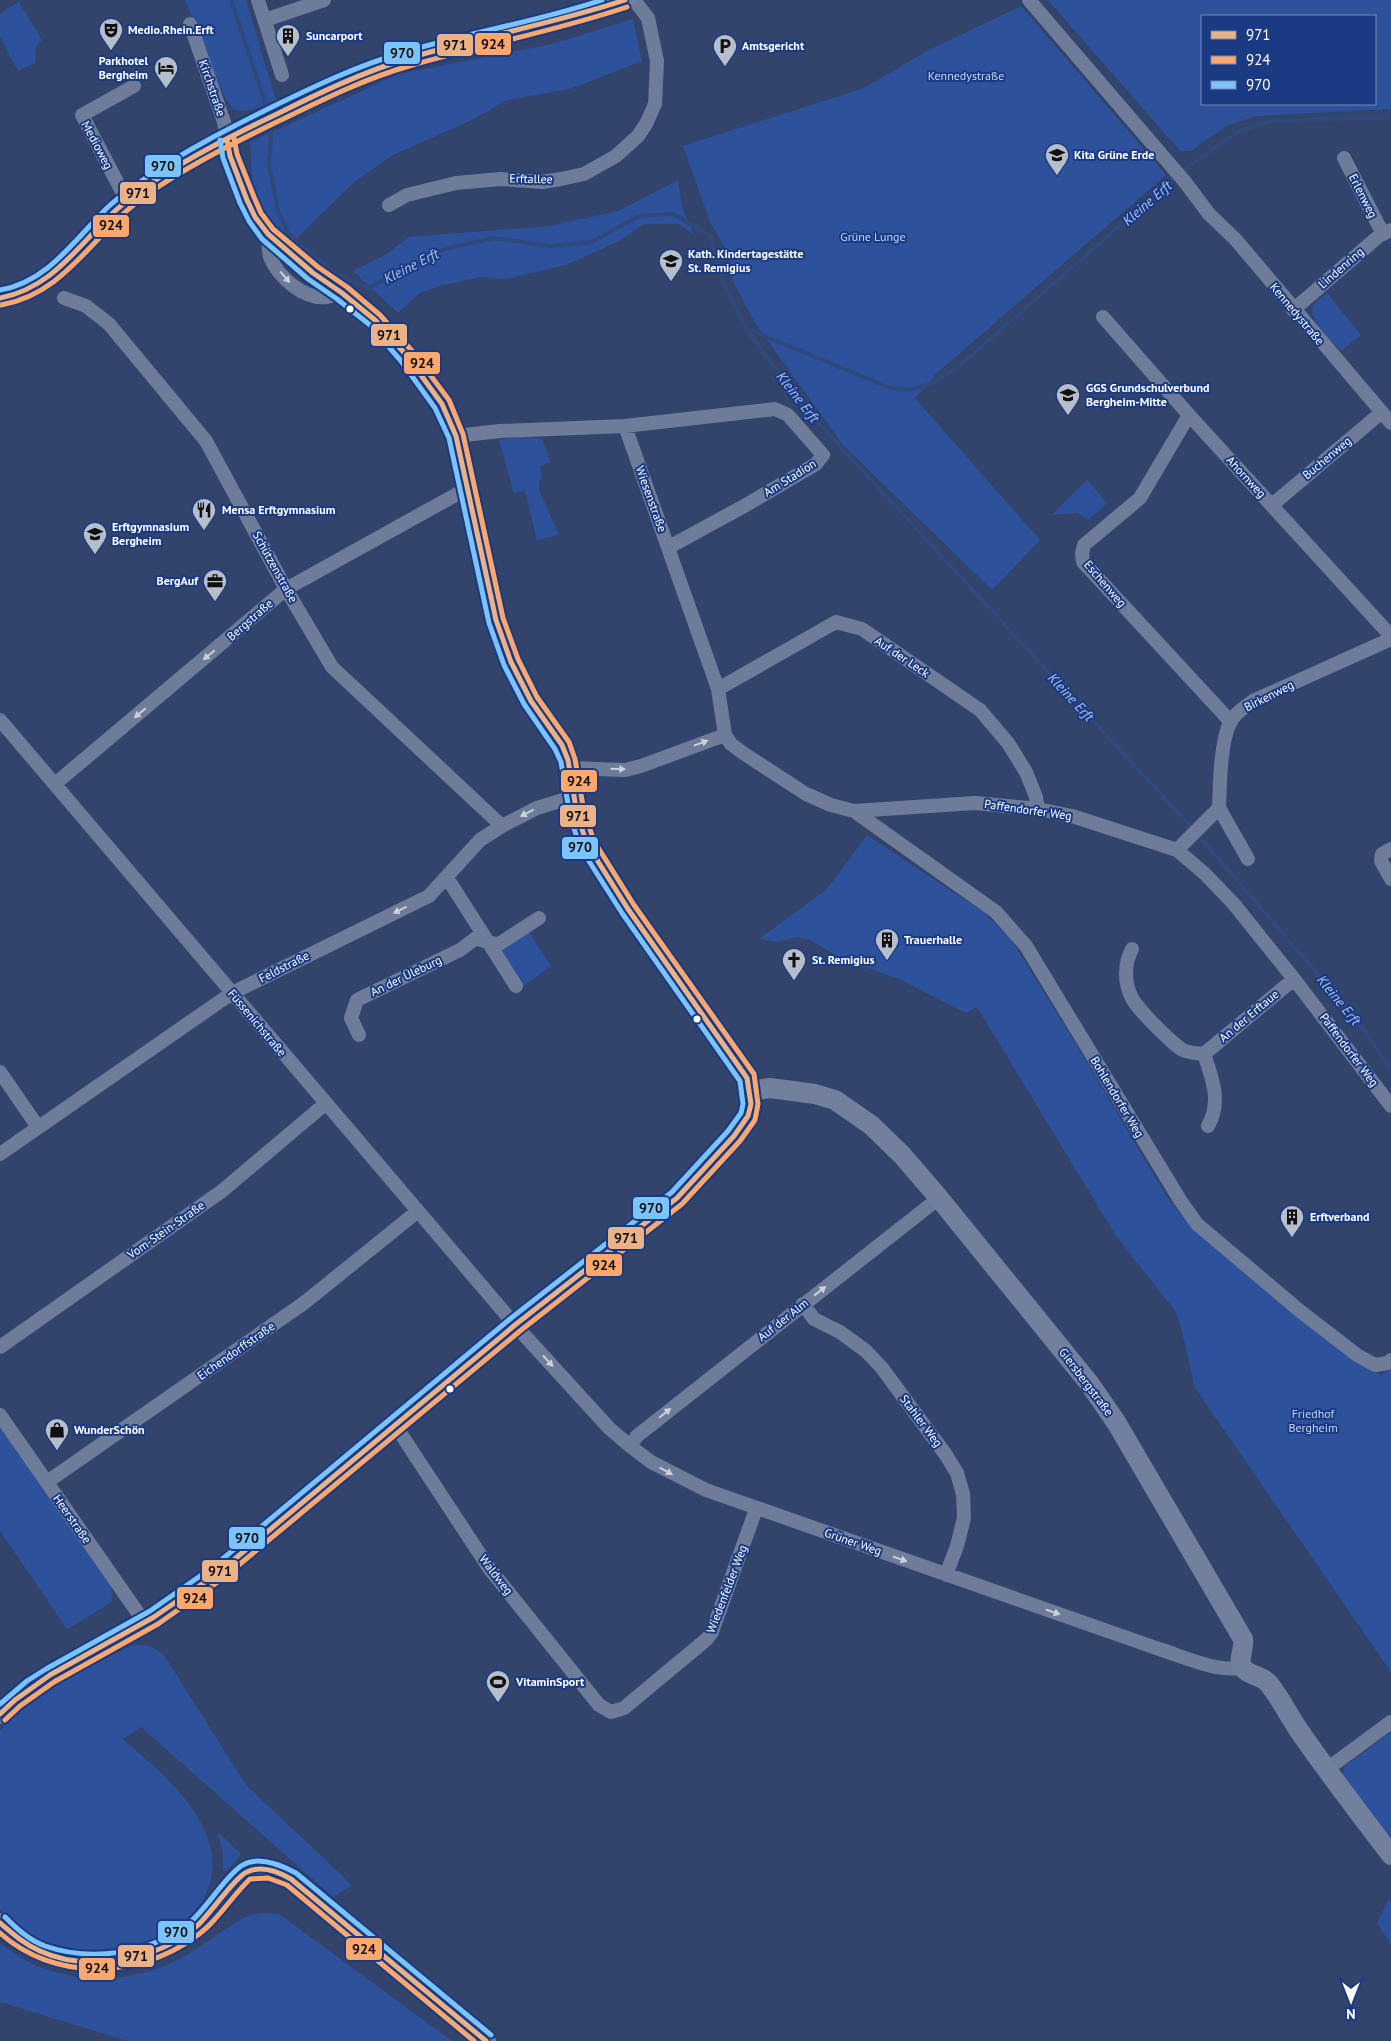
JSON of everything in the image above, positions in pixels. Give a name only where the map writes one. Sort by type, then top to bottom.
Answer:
[{"type":"main road","points":[[0,298],[24,292],[43,281],[127,201],[153,180],[275,114],[341,83],[389,64],[573,18],[625,0]]},
{"type":"main road","name":"Kirchstraße","points":[[234,135],[230,156],[246,200],[268,234],[375,320],[408,356],[442,404],[456,436],[496,620],[511,662],[531,701],[562,745],[569,768],[577,814],[587,844],[634,917],[747,1078],[751,1104],[748,1116],[734,1136],[677,1198],[515,1325]]},
{"type":"main road","name":"Giersbergstraße","points":[[750,1091],[770,1088],[815,1094],[835,1100],[871,1125],[902,1155],[939,1198],[1089,1383],[1116,1422],[1243,1639],[1242,1666]]},
{"type":"main road","points":[[0,1714],[26,1692],[145,1623],[212,1577],[515,1325]]},
{"type":"main road","points":[[1242,1666],[1268,1683],[1327,1769],[1391,1854]]},
{"type":"main road","points":[[0,1923],[24,1942],[65,1959],[89,1962],[114,1961],[143,1956],[168,1946],[190,1932],[246,1872],[257,1869],[268,1870],[291,1879],[486,2041]]},
{"type":"street","points":[[258,0],[282,74]]},
{"type":"street","points":[[265,20],[324,0]]},
{"type":"street","name":"Erftallee","points":[[389,205],[407,195],[456,183],[501,179],[542,182],[561,179],[584,174],[616,156],[638,136],[655,104],[657,61],[648,18],[634,0]]},
{"type":"street","name":"Kennedystraße","points":[[1029,0],[1185,182],[1210,214],[1236,240],[1293,310],[1387,418]]},
{"type":"street","name":"Kirchstraße","points":[[190,24],[224,122],[234,135]]},
{"type":"street","name":"Medioweg","points":[[127,201],[82,115],[134,86]]},
{"type":"street","name":"Erlenweg","points":[[1344,158],[1387,232]]},
{"type":"street","name":"Lindenring","points":[[1293,310],[1387,232]]},
{"type":"street","name":"Schützenstraße","points":[[64,298],[86,306],[109,324],[206,441],[286,589],[332,667],[502,826]]},
{"type":"street","name":"Ahornweg","points":[[1103,317],[1189,415],[1391,637]]},
{"type":"street","name":"Am Stadion","points":[[625,426],[775,409],[788,415],[822,455],[816,464],[669,547]]},
{"type":"street","name":"Eschenweg","points":[[1189,415],[1140,498],[1084,545],[1082,553],[1083,562],[1230,722]]},
{"type":"street","name":"Buchenweg","points":[[1272,504],[1387,418]]},
{"type":"street","points":[[456,436],[500,431],[625,426]]},
{"type":"street","name":"Wiesenstraße","points":[[625,426],[718,689],[725,734]]},
{"type":"street","name":"Bergstraße","points":[[55,784],[286,589],[468,488]]},
{"type":"street","name":"Auf der Leck","points":[[718,689],[836,622],[862,629],[980,710],[1008,743],[1026,772],[1036,797],[1038,809]]},
{"type":"street","name":"Birkenweg","points":[[1230,722],[1239,711],[1253,701],[1391,637]]},
{"type":"street","name":"Füssenichstraße","points":[[0,720],[515,1325]]},
{"type":"street","points":[[1230,722],[1221,760],[1219,808],[1248,859]]},
{"type":"street","points":[[569,768],[626,770],[725,734]]},
{"type":"street","name":"Paffendorfer Weg","points":[[725,734],[731,744],[742,753],[806,794],[831,806],[854,811],[975,803],[1038,809],[1072,816],[1181,845],[1204,873],[1233,903],[1391,1106]]},
{"type":"street","name":"Feldstraße","points":[[0,1154],[232,993],[429,896],[480,840],[537,808],[573,797]]},
{"type":"street","points":[[1181,845],[1219,808]]},
{"type":"street","name":"Bohlendorfer Weg","points":[[854,811],[996,912],[1026,946],[1180,1200],[1197,1224],[1300,1311],[1357,1355],[1375,1365],[1388,1363],[1391,1360]]},
{"type":"street","points":[[1391,849],[1382,854],[1381,861],[1391,879]]},
{"type":"street","points":[[444,879],[451,884],[516,986]]},
{"type":"street","name":"An der Üleburg","points":[[359,1035],[351,1018],[357,1000],[460,950],[476,938],[488,943],[499,944],[538,918]]},
{"type":"street","points":[[1132,949],[1127,959],[1126,973],[1132,998],[1182,1049],[1204,1054],[1213,1081],[1216,1104],[1213,1117],[1208,1126]]},
{"type":"street","name":"An der Erftaue","points":[[1204,1054],[1294,979]]},
{"type":"street","points":[[0,1072],[38,1127]]},
{"type":"street","name":"Vom-Stein-Straße","points":[[0,1347],[222,1191],[325,1104]]},
{"type":"street","name":"Auf der Alm","points":[[630,1446],[637,1436],[939,1198]]},
{"type":"street","name":"Eichendorffstraße","points":[[47,1482],[304,1303],[418,1211]]},
{"type":"street","name":"Stahler Weg","points":[[803,1304],[814,1319],[840,1332],[866,1351],[882,1368],[957,1472],[963,1494],[964,1518],[957,1546],[946,1575]]},
{"type":"street","name":"Grüner Weg","points":[[515,1325],[609,1428],[651,1462],[681,1479],[756,1509],[1215,1667],[1234,1670],[1242,1666]]},
{"type":"street","name":"Heerstraße","points":[[0,1415],[145,1623]]},
{"type":"street","name":"Waldweg","points":[[395,1426],[489,1568],[599,1705],[611,1712]]},
{"type":"street","name":"Wiedenfelder Weg","points":[[611,1712],[624,1708],[707,1640],[712,1632],[756,1509]]},
{"type":"street","points":[[1327,1769],[1391,1722]]},
{"type":"green space","points":[[185,0],[246,0],[276,100],[250,110],[233,109],[212,70]]},
{"type":"green space","points":[[1048,0],[1391,0],[1391,109],[1256,116],[1226,126],[1191,151],[1180,151]]},
{"type":"green space","points":[[19,2],[42,40],[36,47],[35,63],[18,71],[0,37],[0,13]]},
{"type":"green space","name":"Grüne Lunge","points":[[1021,6],[1166,175],[938,372],[915,398],[1040,540],[992,590],[843,445],[755,323],[733,281],[729,254],[711,224],[683,146],[864,88],[925,52]]},
{"type":"green space","points":[[633,19],[642,61],[570,89],[507,100],[474,119],[393,155],[354,182],[294,241],[276,228],[253,195],[250,142],[399,74],[552,44]]},
{"type":"green space","points":[[678,180],[682,207],[694,235],[679,224],[644,224],[617,242],[566,265],[506,279],[481,277],[443,285],[420,293],[398,313],[353,271],[385,255],[409,237],[550,226],[618,211]]},
{"type":"green space","points":[[1327,293],[1361,335],[1341,351],[1321,329],[1313,315],[1312,309],[1314,304]]},
{"type":"green space","points":[[521,437],[542,439],[550,462],[540,466],[542,476],[539,482],[539,490],[559,535],[537,540],[525,491],[514,493],[499,440]]},
{"type":"green space","points":[[1087,480],[1107,503],[1088,520],[1077,513],[1052,515]]},
{"type":"green space","name":"Friedhof Bergheim","points":[[867,835],[983,912],[1011,939],[1167,1197],[1186,1221],[1381,1376],[1391,1369],[1391,1672],[1195,1388],[1176,1312],[1116,1236],[977,1007],[966,1013],[899,979],[844,960],[810,940],[798,937],[777,942],[759,939],[826,890]]},
{"type":"green space","points":[[528,930],[551,966],[522,987],[499,952],[500,948]]},
{"type":"green space","points":[[0,1424],[111,1584],[112,1602],[67,1629],[0,1531]]},
{"type":"green space","points":[[133,1645],[150,1646],[164,1655],[246,1785],[352,1885],[333,1897],[141,1727],[123,1739],[176,1788],[198,1817],[206,1834],[211,1851],[212,1876],[204,1897],[190,1916],[171,1931],[148,1943],[124,1951],[100,1955],[77,1954],[53,1947],[28,1936],[11,1923],[0,1909],[0,1731],[22,1707],[51,1685]]},
{"type":"green space","points":[[1391,1732],[1391,1841],[1342,1775],[1345,1766]]},
{"type":"green space","points":[[219,1833],[241,1854],[226,1872],[223,1870],[223,1853]]},
{"type":"green space","points":[[1391,1900],[1391,1944],[1377,1923],[1388,1901]]},
{"type":"green space","points":[[263,1913],[279,1914],[452,2041],[128,2041],[0,2002],[0,1943],[21,1958],[44,1969],[68,1975],[118,1978],[143,1973],[167,1965],[190,1953],[241,1919]]},
{"type":"waterway","name":"Kleine Erft","points":[[231,0],[267,111]]},
{"type":"waterway","name":"Kleine Erft","points":[[748,329],[888,387],[909,389],[929,385],[947,375],[964,362],[1198,159],[1241,130],[1272,121],[1391,117]]},
{"type":"waterway","name":"Kleine Erft","points":[[269,123],[271,138],[269,163],[278,212],[288,233],[333,272],[368,288],[444,249],[494,238],[550,246],[592,242],[639,216],[674,214],[710,236],[724,284],[746,329],[804,407],[1184,819],[1353,1015],[1391,1069]]},
{"type":"transit line","name":"970","points":[[0,290],[17,285],[47,269],[113,203],[162,167],[208,140],[288,99],[337,76],[388,57],[429,45],[553,15],[602,0]]},
{"type":"transit line","name":"971","points":[[0,298],[19,293],[50,275],[64,264],[129,199],[184,162],[246,129],[356,77],[406,59],[598,9],[625,0]]},
{"type":"transit line","name":"924","points":[[1,305],[20,300],[53,282],[67,271],[129,209],[173,177],[234,143],[312,105],[392,71],[600,16],[627,7]]},
{"type":"transit line","name":"924","points":[[5,1720],[20,1706],[54,1682],[158,1624],[222,1579],[520,1331],[682,1204],[740,1141],[755,1120],[758,1104],[754,1074],[634,905],[594,841],[584,812],[575,759],[569,742],[537,697],[518,659],[503,618],[463,434],[449,400],[413,352],[380,315],[273,229],[261,213],[254,197],[237,154],[234,138]]},
{"type":"transit line","name":"971","points":[[0,1714],[15,1700],[50,1675],[154,1617],[218,1573],[515,1325],[677,1198],[734,1136],[748,1116],[751,1104],[747,1078],[628,909],[587,844],[577,814],[568,760],[562,745],[531,701],[511,662],[496,620],[456,436],[442,404],[407,356],[375,320],[342,293],[313,273],[268,234],[255,217],[247,200],[230,156],[227,139]]},
{"type":"transit line","name":"970","points":[[0,1704],[27,1681],[150,1611],[213,1567],[510,1319],[672,1192],[728,1131],[741,1113],[743,1104],[740,1081],[622,913],[580,847],[570,816],[561,762],[555,749],[524,704],[504,665],[489,623],[449,438],[435,408],[401,361],[370,325],[308,279],[262,239],[249,221],[240,203],[223,158],[220,140]]},
{"type":"transit line","name":"970","points":[[5,1917],[34,1941],[63,1951],[81,1954],[100,1954],[137,1949],[172,1935],[187,1925],[227,1879],[241,1866],[254,1861],[269,1862],[296,1873],[491,2035]]},
{"type":"transit line","name":"971","points":[[0,1923],[29,1945],[59,1958],[101,1962],[123,1959],[164,1947],[182,1937],[198,1925],[242,1875],[252,1870],[270,1870],[291,1879],[486,2041]]},
{"type":"transit line","name":"924","points":[[0,1933],[21,1949],[45,1960],[70,1966],[96,1969],[122,1967],[148,1961],[172,1951],[195,1937],[217,1917],[250,1879],[268,1878],[287,1885],[474,2041]]},
{"type":"place","name":"Medio.Rhein.Erft","points":[[111,51]]},
{"type":"place","name":"Suncarport","points":[[288,57]]},
{"type":"place","name":"Amtsgericht","points":[[725,67]]},
{"type":"place","name":"Parkhotel Bergheim","points":[[166,89]]},
{"type":"place","name":"Kita Grüne Erde","points":[[1057,176]]},
{"type":"place","name":"Kath. Kindertagestätte St. Remigius","points":[[671,282]]},
{"type":"place","name":"GGS Grundschulverbund Bergheim-Mitte","points":[[1068,416]]},
{"type":"place","name":"Mensa Erftgymnasium","points":[[204,531]]},
{"type":"place","name":"Erftgymnasium Bergheim","points":[[95,555]]},
{"type":"place","name":"BergAuf","points":[[215,602]]},
{"type":"place","name":"Trauerhalle","points":[[887,961]]},
{"type":"place","name":"St. Remigius","points":[[794,981]]},
{"type":"place","name":"Erftverband","points":[[1292,1238]]},
{"type":"place","name":"WunderSchön","points":[[57,1451]]},
{"type":"place","name":"VitaminSport","points":[[498,1703]]}]
